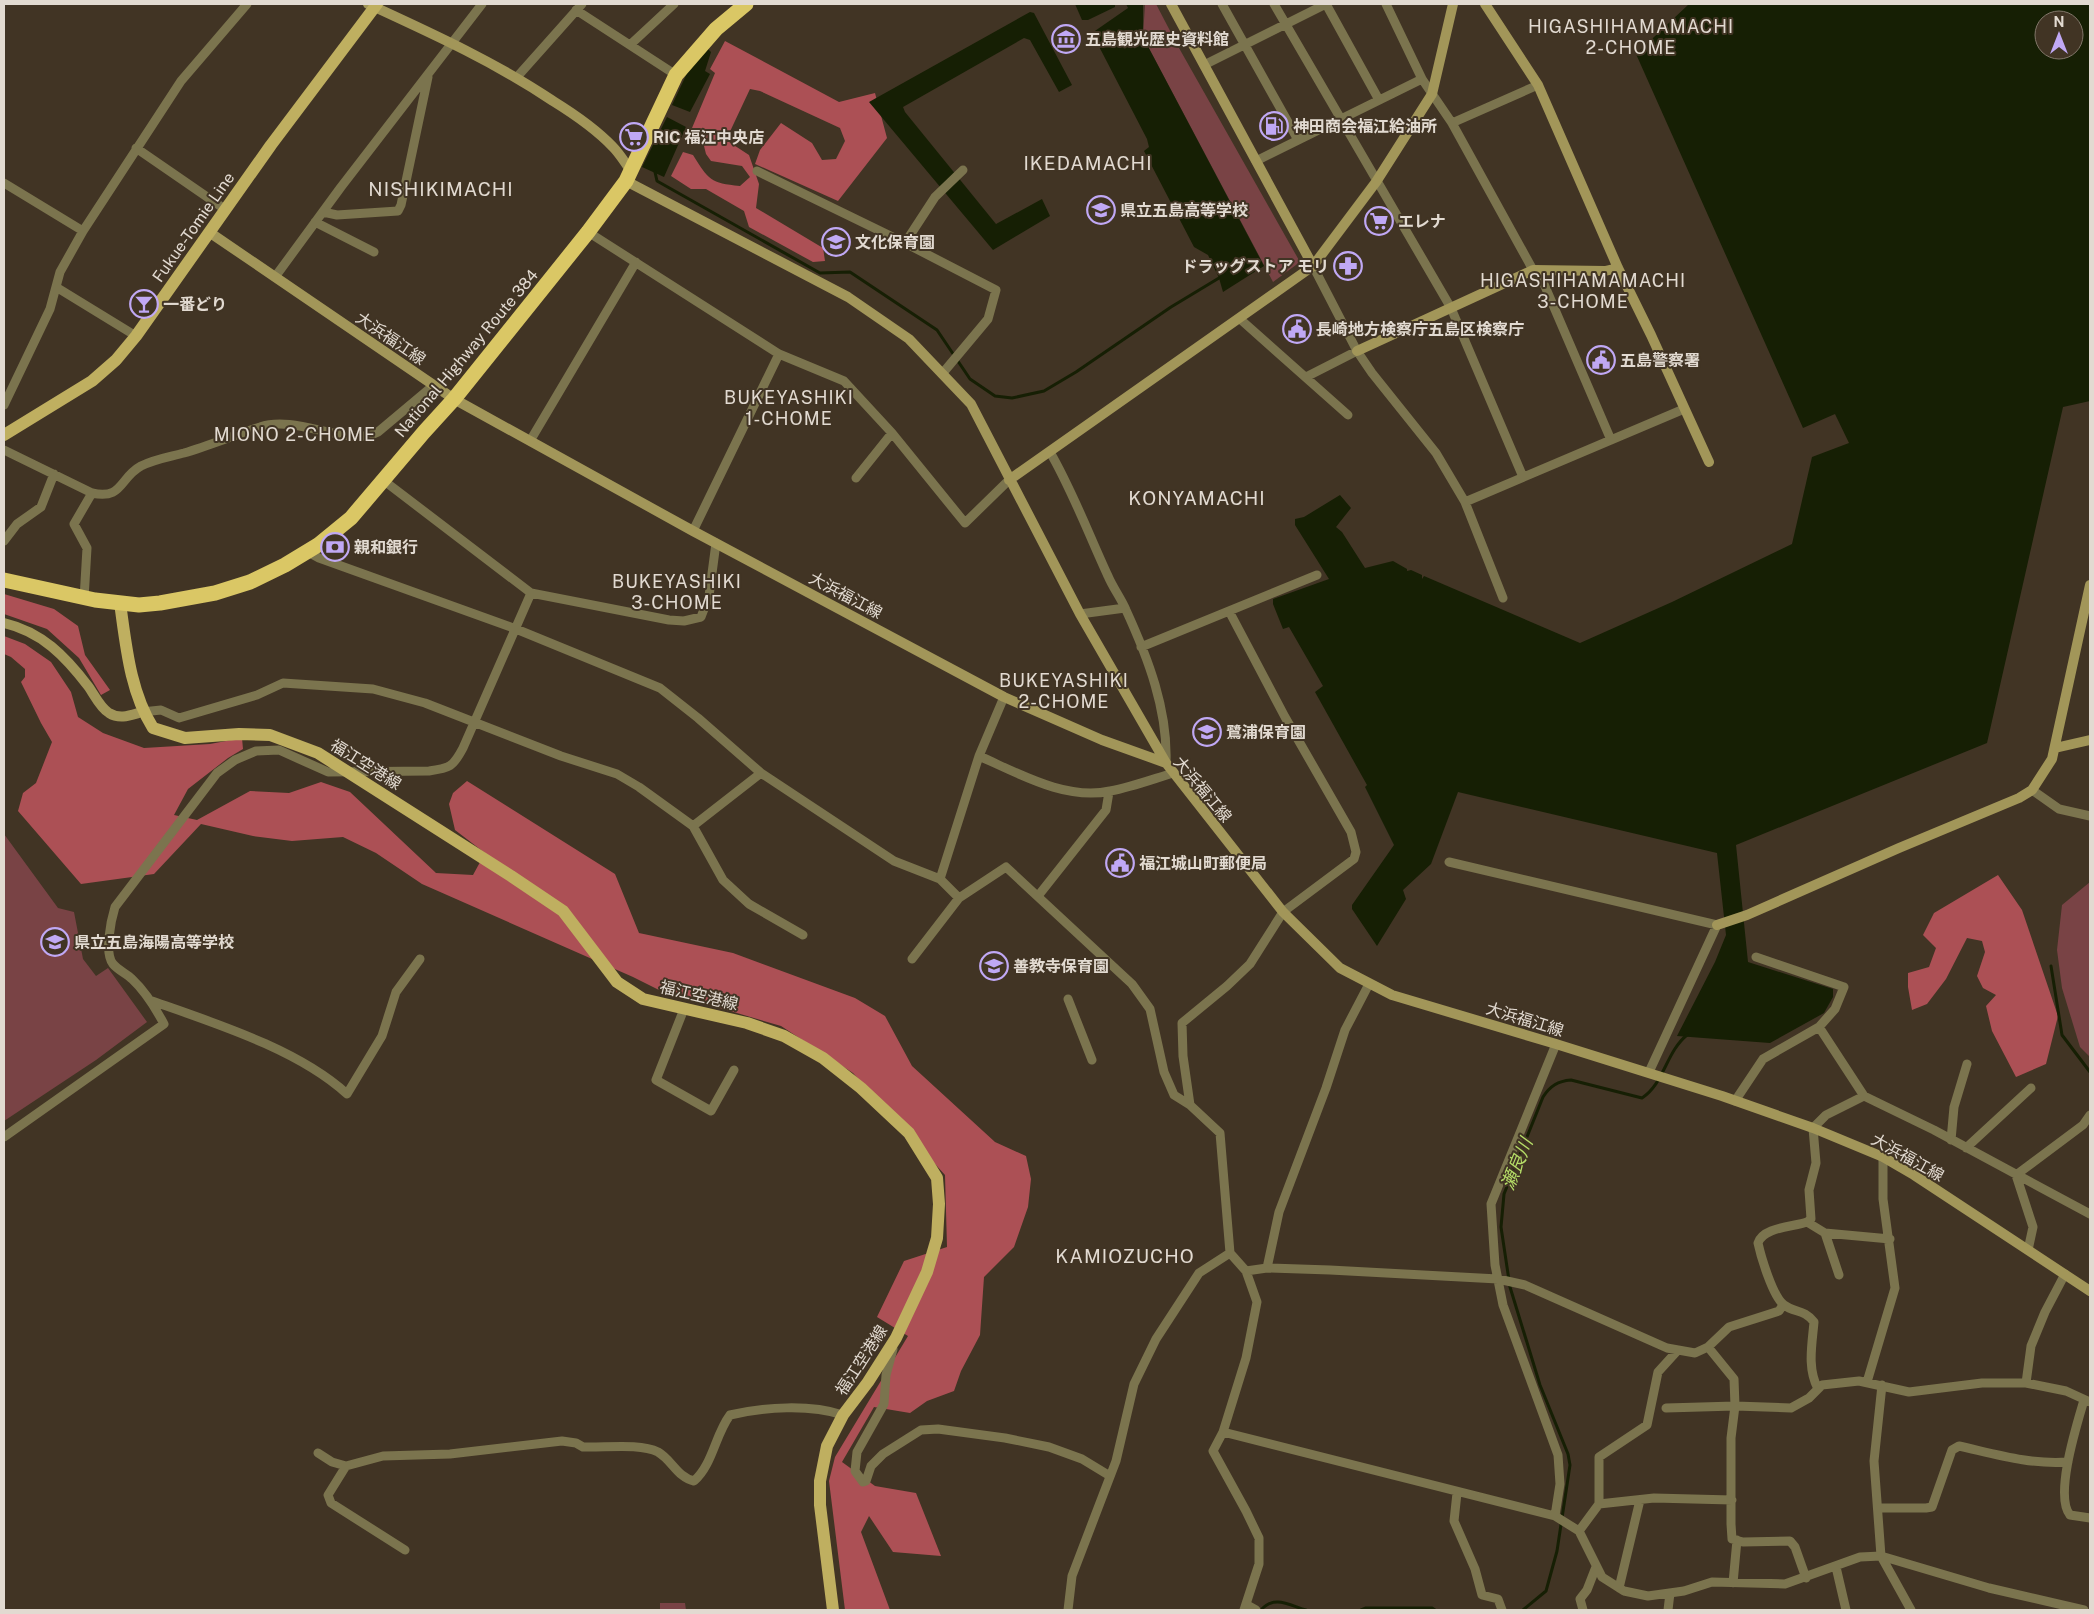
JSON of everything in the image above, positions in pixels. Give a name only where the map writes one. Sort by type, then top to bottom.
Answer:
[{"type":"highway","name":"National Highway Route 384","points":[[4,580],[84,599],[139,605],[216,593],[270,573],[308,552],[351,518],[454,400],[588,232],[628,176],[676,75],[716,29],[746,4]]},
{"type":"main road","name":"Fukue-Tomie Line","points":[[4,435],[92,381],[116,360],[136,336],[373,5]]},
{"type":"main road","name":"福江空港線","points":[[120,603],[127,652],[142,712],[153,728],[185,738],[239,734],[270,735],[318,753],[563,911],[617,982],[643,999],[747,1023],[784,1036],[823,1058],[861,1088],[909,1132],[938,1178],[938,1238],[927,1272],[896,1338],[868,1382],[843,1415],[826,1446],[820,1481],[823,1533],[833,1610]]},
{"type":"street","points":[[4,405],[50,309],[60,272],[83,231],[181,81],[247,4]]},
{"type":"street","points":[[275,277],[482,4]]},
{"type":"street","points":[[631,44],[674,4]]},
{"type":"street","points":[[1171,4],[1357,351],[1372,373],[1436,453],[1465,502],[1503,598]]},
{"type":"street","points":[[1222,4],[1298,140]]},
{"type":"street","points":[[1274,4],[1451,308],[1523,477]]},
{"type":"street","points":[[1204,65],[1326,4],[1379,100]]},
{"type":"street","points":[[1386,4],[1422,79],[1452,123],[1536,270],[1611,440]]},
{"type":"street","points":[[588,232],[779,354],[844,381],[892,433],[965,523],[1009,480],[1313,266],[1376,182],[1432,94],[1453,4]]},
{"type":"street","points":[[1486,4],[1538,85],[1618,268],[1709,462]]},
{"type":"street","points":[[373,5],[517,77],[572,113],[615,148],[628,176],[848,297],[909,339],[971,404],[1080,614],[1166,763]]},
{"type":"street","points":[[517,77],[579,7],[676,75]]},
{"type":"street","points":[[323,212],[337,215],[398,211],[401,205],[428,74]]},
{"type":"street","points":[[1256,161],[1422,79]]},
{"type":"street","points":[[1452,123],[1538,85]]},
{"type":"street","points":[[136,148],[226,210]]},
{"type":"street","points":[[905,243],[935,197],[963,170]]},
{"type":"street","points":[[757,171],[905,243],[996,290],[988,319],[942,374]]},
{"type":"street","points":[[4,182],[83,231]]},
{"type":"street","points":[[315,222],[374,252]]},
{"type":"street","name":"大浜福江線","points":[[209,232],[454,400],[693,531],[1004,697],[1102,740],[1166,763],[1283,912],[1340,968],[1392,996],[1649,1072],[1813,1128],[1883,1157],[1914,1175],[2090,1291]]},
{"type":"street","points":[[530,441],[636,262]]},
{"type":"street","points":[[1306,377],[1357,351],[1536,270],[1604,271],[1618,268]]},
{"type":"street","points":[[56,287],[136,336]]},
{"type":"street","points":[[1240,319],[1348,415]]},
{"type":"street","points":[[693,531],[779,354]]},
{"type":"street","points":[[4,450],[92,493],[105,496],[113,492],[139,467],[157,458],[184,453],[268,424],[298,425],[369,437],[378,432],[434,386]]},
{"type":"street","points":[[1465,502],[1684,409]]},
{"type":"street","points":[[856,478],[892,433]]},
{"type":"street","points":[[1050,452],[1062,472],[1141,647],[1162,706],[1166,763]]},
{"type":"street","points":[[4,541],[17,524],[41,507],[54,474]]},
{"type":"street","points":[[383,480],[531,593],[669,620],[684,621],[701,617],[708,596],[716,543]]},
{"type":"street","points":[[84,599],[87,548],[74,524],[92,493]]},
{"type":"street","points":[[308,552],[319,558],[516,629],[660,688],[698,718],[761,773],[894,862],[940,879],[959,898]]},
{"type":"street","points":[[1141,647],[1317,575]]},
{"type":"street","points":[[1449,862],[1717,924],[1747,916],[1899,848],[2019,798],[2032,790],[2052,759],[2090,585]]},
{"type":"street","points":[[4,1137],[164,1024],[152,1001],[132,978],[112,964],[108,949],[111,919],[115,907],[217,773],[235,760],[256,751],[279,750],[328,772],[392,772],[445,769],[454,765],[531,593]]},
{"type":"street","points":[[1080,614],[1125,608]]},
{"type":"street","points":[[1190,1105],[1183,1056],[1182,1023],[1227,986],[1250,964],[1283,912],[1354,859],[1356,852],[1351,832],[1285,717],[1230,611]]},
{"type":"street","points":[[4,622],[29,631],[58,651],[70,663],[108,713],[118,717],[161,710],[179,718],[257,695],[282,683],[373,689],[425,703],[561,756],[616,774],[639,787],[694,826],[724,880],[750,904],[803,935]]},
{"type":"street","points":[[940,879],[979,756],[1004,697]]},
{"type":"street","points":[[2055,748],[2090,740]]},
{"type":"street","points":[[979,756],[1048,786],[1074,792],[1109,792],[1173,773]]},
{"type":"street","points":[[694,826],[761,773]]},
{"type":"street","points":[[2032,790],[2059,809],[2090,816]]},
{"type":"street","points":[[1038,896],[1106,810],[1109,792]]},
{"type":"street","points":[[912,959],[959,898],[1006,867],[1132,984],[1150,1009],[1164,1072],[1174,1095],[1190,1105],[1220,1133],[1230,1253],[1246,1271],[1257,1302],[1246,1358],[1222,1432],[1213,1452],[1259,1538],[1259,1564],[1246,1608],[1256,1610]]},
{"type":"street","points":[[1649,1072],[1717,924]]},
{"type":"street","points":[[1735,1101],[1763,1059],[1819,1027],[1835,1009],[1844,987],[1756,957]]},
{"type":"street","points":[[152,1001],[244,1036],[286,1055],[332,1081],[347,1094],[382,1036],[396,992],[420,959]]},
{"type":"street","points":[[1267,1268],[1278,1212],[1326,1088],[1345,1030],[1369,984]]},
{"type":"street","points":[[1068,998],[1092,1060]]},
{"type":"street","points":[[684,1009],[656,1080],[711,1111],[734,1070]]},
{"type":"street","points":[[1819,1027],[1864,1096],[1952,1140],[2090,1214]]},
{"type":"street","points":[[1554,1516],[1560,1484],[1558,1455],[1503,1305],[1498,1279],[1491,1204],[1556,1044]]},
{"type":"street","points":[[1952,1140],[1954,1107],[1967,1064]]},
{"type":"street","points":[[1966,1148],[2031,1088]]},
{"type":"street","points":[[1818,1389],[1814,1382],[1811,1364],[1814,1322],[1808,1314],[1783,1304],[1776,1293],[1758,1244],[1760,1238],[1766,1233],[1807,1222],[1811,1219],[1809,1190],[1816,1163],[1813,1128],[1826,1115],[1864,1096]]},
{"type":"street","points":[[2016,1175],[2083,1125],[2090,1115]]},
{"type":"street","points":[[1867,1382],[1895,1288],[1890,1239],[1883,1199],[1883,1157]]},
{"type":"street","points":[[2016,1175],[2032,1226],[2028,1250]]},
{"type":"street","points":[[1807,1222],[1824,1233],[1890,1239]]},
{"type":"street","points":[[1824,1233],[1839,1275]]},
{"type":"street","points":[[1068,1610],[1072,1576],[1116,1461],[1134,1384],[1156,1339],[1199,1273],[1230,1253]]},
{"type":"street","points":[[1246,1271],[1267,1268],[1498,1279],[1525,1285],[1667,1348],[1695,1354],[1708,1347],[1729,1327],[1779,1311],[1783,1304]]},
{"type":"street","points":[[2026,1383],[2031,1346],[2045,1312],[2065,1274]]},
{"type":"street","points":[[896,1338],[886,1375],[884,1404],[857,1452],[855,1471],[863,1482],[866,1481],[872,1466],[883,1454],[921,1430],[938,1429],[1005,1438],[1049,1447],[1082,1459],[1110,1476]]},
{"type":"street","points":[[1708,1347],[1734,1379],[1735,1406],[1731,1438],[1732,1539],[1743,1542],[1790,1541],[1806,1578]]},
{"type":"street","points":[[1579,1531],[1599,1504],[1599,1457],[1646,1425],[1658,1372],[1678,1350]]},
{"type":"street","points":[[1666,1408],[1735,1406],[1790,1408],[1809,1398],[1822,1385],[1867,1382],[1909,1392],[1982,1383],[2026,1383],[2066,1391],[2087,1401],[2068,1462],[2065,1510],[2070,1515],[2090,1518]]},
{"type":"street","points":[[1882,1385],[1874,1461],[1881,1556],[1911,1610]]},
{"type":"street","points":[[318,1454],[332,1462],[346,1466],[383,1456],[450,1454],[562,1441],[576,1443],[583,1447],[647,1449],[658,1452],[681,1475],[694,1481],[700,1476],[730,1415],[794,1406],[830,1411],[843,1415]]},
{"type":"street","points":[[1222,1432],[1554,1516],[1579,1531],[1602,1577],[1619,1588],[1648,1596],[1670,1593],[1712,1582],[1785,1584],[1860,1557],[1881,1556],[1989,1588],[2084,1610]]},
{"type":"street","points":[[1878,1508],[1932,1507],[1952,1450],[1959,1446],[2009,1458],[2048,1464],[2068,1462]]},
{"type":"street","points":[[346,1466],[328,1494],[331,1503],[405,1550]]},
{"type":"street","points":[[1457,1493],[1454,1521],[1475,1569],[1482,1595],[1498,1600],[1502,1610]]},
{"type":"street","points":[[1599,1504],[1654,1498],[1732,1500]]},
{"type":"street","points":[[1619,1588],[1640,1500]]},
{"type":"street","points":[[1733,1583],[1737,1540]]},
{"type":"street","points":[[1583,1610],[1580,1599],[1587,1590],[1596,1567]]},
{"type":"street","points":[[1836,1567],[1846,1610]]},
{"type":"street","points":[[1668,1610],[1670,1593]]},
{"type":"shaded area","points":[[1075,4],[1115,4],[1115,7],[1088,20],[1082,20]]},
{"type":"shaded area","points":[[1126,4],[1143,4],[1143,37],[1264,266],[1223,292],[1219,278],[1208,255],[1194,247],[1144,151],[1149,147],[1147,139],[1092,33],[1128,8]]},
{"type":"shaded area","points":[[1145,4],[1156,4],[1300,262],[1273,282],[1143,37]]},
{"type":"shaded area","points":[[1689,4],[2090,4],[2090,401],[2063,407],[1987,743],[1736,845],[1748,962],[1833,989],[1833,997],[1824,1013],[1770,1043],[1677,1036],[1715,962],[1726,935],[1717,853],[1458,792],[1431,864],[1403,890],[1406,899],[1377,946],[1352,909],[1352,905],[1394,845],[1365,787],[1367,785],[1315,692],[1323,686],[1289,627],[1283,629],[1273,604],[1273,599],[1329,579],[1295,525],[1295,519],[1304,517],[1340,495],[1351,508],[1336,527],[1342,532],[1365,568],[1393,561],[1407,569],[1407,571],[1411,570],[1422,575],[1422,579],[1424,576],[1580,643],[1672,602],[1792,544],[1812,457],[1849,443],[1835,414],[1803,428],[1636,54]]},
{"type":"shaded area","points":[[1030,12],[1034,13],[1072,85],[1059,92],[1030,40],[1024,38],[903,107],[905,112],[996,224],[1042,199],[1050,216],[993,250],[869,102]]},
{"type":"shaded area","points":[[725,41],[839,102],[875,93],[887,138],[838,201],[755,164],[760,150],[781,123],[812,143],[822,160],[836,159],[845,141],[840,128],[760,91],[750,89],[726,140],[749,155],[759,184],[756,208],[823,248],[825,261],[813,262],[749,227],[744,211],[706,189],[691,189],[671,176],[683,152],[693,155],[707,175],[716,181],[740,186],[750,177],[742,166],[711,161],[706,154],[702,138],[692,128],[715,73],[710,69]]},
{"type":"shaded area","points":[[708,49],[711,52],[705,71],[710,74],[690,112],[672,105],[690,67]]},
{"type":"shaded area","points":[[667,117],[686,127],[664,177],[642,167]]},
{"type":"shaded area","points":[[4,594],[54,609],[78,626],[85,655],[110,690],[101,695],[79,658],[47,629],[4,614]]},
{"type":"shaded area","points":[[4,636],[25,644],[51,662],[71,692],[78,717],[103,733],[144,748],[210,744],[242,738],[243,749],[228,758],[188,789],[174,815],[197,820],[250,791],[289,793],[321,782],[350,792],[436,873],[473,875],[485,853],[455,830],[449,804],[453,793],[467,781],[615,874],[639,933],[733,953],[855,998],[885,1016],[912,1066],[995,1142],[1026,1156],[1031,1179],[1028,1207],[1014,1247],[984,1277],[980,1335],[961,1371],[954,1391],[927,1401],[910,1413],[874,1407],[842,1462],[875,1486],[916,1493],[941,1556],[893,1552],[869,1516],[861,1532],[890,1610],[845,1610],[829,1481],[835,1457],[908,1336],[877,1317],[904,1261],[947,1247],[945,1175],[853,1073],[781,1026],[659,990],[422,884],[376,853],[343,837],[292,841],[253,836],[201,824],[154,874],[81,884],[18,811],[23,793],[36,783],[52,742],[21,682],[25,677],[25,669],[11,657],[4,654]]},
{"type":"shaded area","name":"県立五島海陽高等学校","points":[[4,834],[58,908],[74,912],[83,959],[96,976],[108,968],[147,1022],[96,1060],[4,1121]]},
{"type":"shaded area","points":[[1998,875],[2022,910],[2058,1016],[2046,1064],[2016,1077],[1992,1031],[1986,1006],[1996,995],[1983,988],[1977,976],[1985,952],[1982,941],[1967,938],[1946,979],[1927,1004],[1912,1010],[1908,987],[1908,973],[1929,967],[1936,948],[1923,935],[1934,913]]},
{"type":"shaded area","points":[[2090,882],[2090,1057],[2080,1047],[2062,988],[2057,950],[2062,905]]},
{"type":"shaded area","points":[[660,1603],[685,1603],[686,1610],[660,1610]]},
{"type":"waterway","points":[[655,172],[657,181],[820,273],[850,272],[937,330],[970,379],[995,396],[1012,398],[1044,391],[1076,372],[1171,307],[1219,278]]},
{"type":"waterway","points":[[2051,966],[2062,1035],[2090,1072]]},
{"type":"waterway","name":"瀬良川","points":[[1523,1610],[1546,1591],[1557,1551],[1570,1465],[1568,1454],[1540,1385],[1510,1287],[1501,1227],[1504,1194],[1543,1097],[1552,1087],[1558,1083],[1571,1080],[1642,1098],[1655,1085],[1674,1050],[1687,1035]]},
{"type":"waterway","name":"瀬良川","points":[[1261,1610],[1266,1605],[1276,1602],[1282,1602],[1306,1610]]},
{"type":"waterway","name":"瀬良川","points":[[1361,1610],[1366,1608],[1432,1608],[1435,1610]]},
{"type":"place","name":"五島観光歴史資料館","points":[[1066,39]]},
{"type":"place","name":"神田商会福江給油所","points":[[1274,126]]},
{"type":"place","name":"RIC 福江中央店","points":[[634,137]]},
{"type":"place","name":"県立五島高等学校","points":[[1101,210]]},
{"type":"place","name":"エレナ","points":[[1379,221]]},
{"type":"place","name":"文化保育園","points":[[836,242]]},
{"type":"place","name":"ドラッグストア モリ","points":[[1348,266]]},
{"type":"place","name":"一番どり","points":[[144,304]]},
{"type":"place","name":"長崎地方検察庁五島区検察庁","points":[[1297,329]]},
{"type":"place","name":"五島警察署","points":[[1601,360]]},
{"type":"place","name":"親和銀行","points":[[335,547]]},
{"type":"place","name":"鷺浦保育園","points":[[1207,732]]},
{"type":"place","name":"福江城山町郵便局","points":[[1120,863]]},
{"type":"place","name":"県立五島海陽高等学校","points":[[55,942]]},
{"type":"place","name":"善教寺保育園","points":[[994,966]]},
{"type":"district","name":"HIGASHIHAMAMACHI 2-CHOME","points":[[1631,37]]},
{"type":"district","name":"IKEDAMACHI","points":[[1088,163]]},
{"type":"district","name":"NISHIKIMACHI","points":[[441,189]]},
{"type":"district","name":"HIGASHIHAMAMACHI 3-CHOME","points":[[1583,291]]},
{"type":"district","name":"BUKEYASHIKI 1-CHOME","points":[[789,408]]},
{"type":"district","name":"MIONO 2-CHOME","points":[[295,435]]},
{"type":"district","name":"KONYAMACHI","points":[[1197,498]]},
{"type":"district","name":"BUKEYASHIKI 3-CHOME","points":[[677,592]]},
{"type":"district","name":"BUKEYASHIKI 2-CHOME","points":[[1064,691]]},
{"type":"district","name":"KAMIOZUCHO","points":[[1125,1256]]}]
